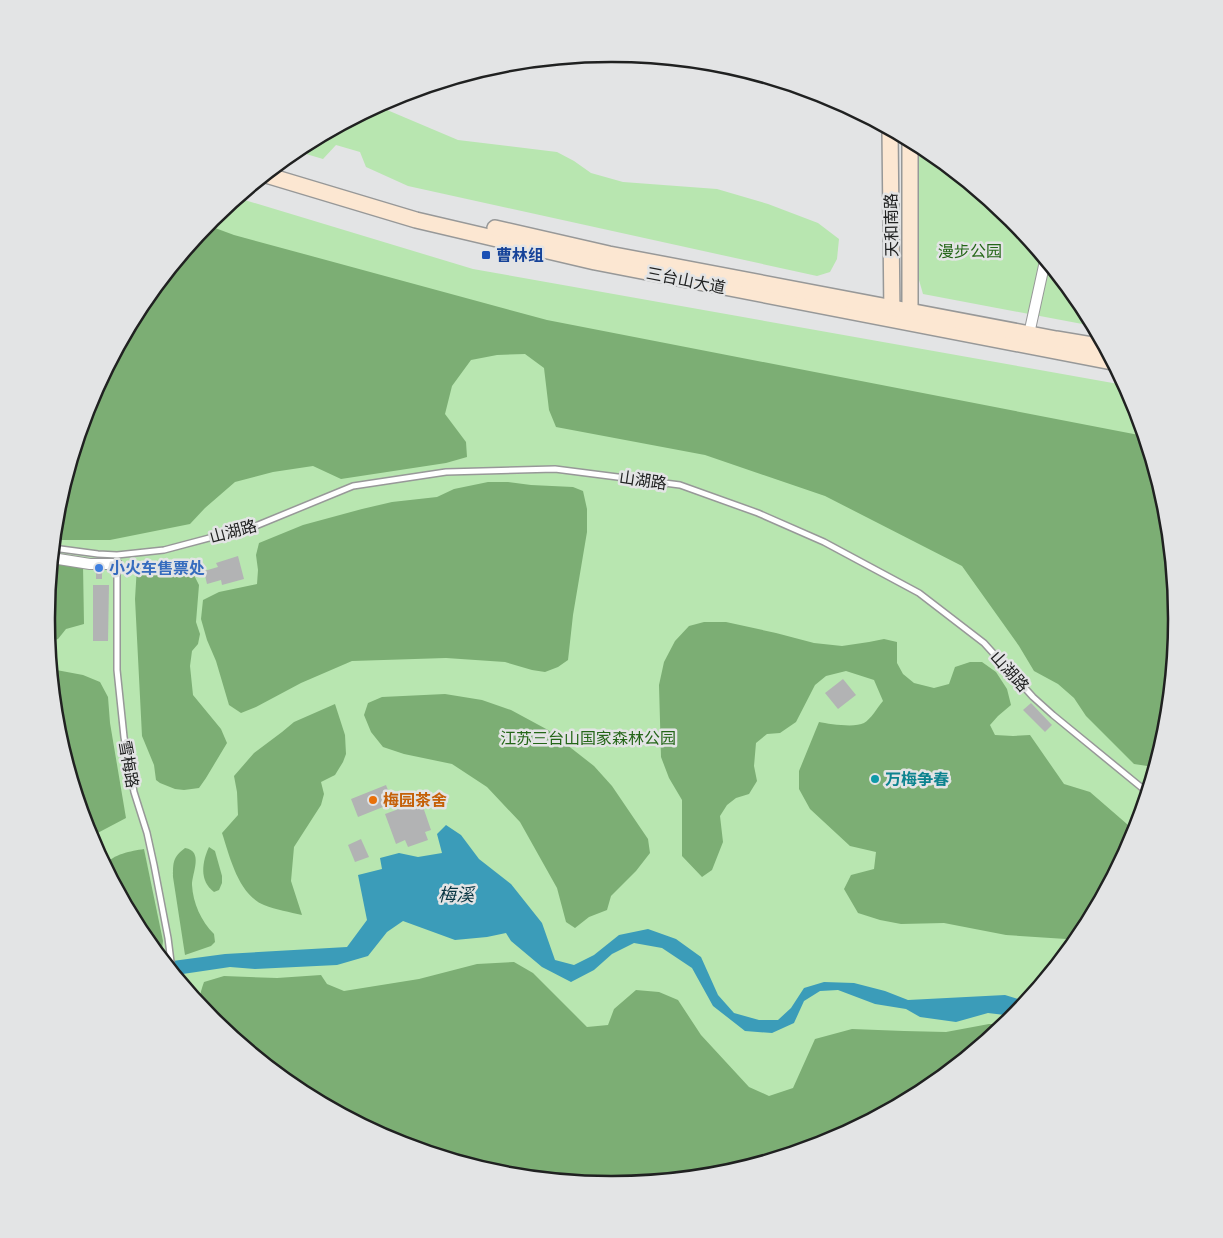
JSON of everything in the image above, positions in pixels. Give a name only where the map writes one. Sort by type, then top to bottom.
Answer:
[{"type":"main road","name":"天和南路","points":[[890,137],[892,314]]},
{"type":"main road","name":"天和南路","points":[[910,149],[910,317]]},
{"type":"main road","name":"三台山大道","points":[[284,169],[422,211],[609,254],[892,314]]},
{"type":"main road","name":"三台山大道","points":[[273,177],[416,220],[595,262],[910,317],[1095,344]]},
{"type":"main road","name":"三台山大道","points":[[910,317],[1104,360]]},
{"type":"street","points":[[1029,334],[1043,268]]},
{"type":"street","points":[[59,559],[90,564],[117,560]]},
{"type":"lane","name":"山湖路","points":[[60,549],[98,554],[117,560],[258,526],[354,486],[446,472],[555,469],[680,485],[758,513],[824,542],[919,593],[984,643],[1052,715],[1141,787]]},
{"type":"lane","name":"雪梅路","points":[[117,560],[117,670],[124,738],[134,792],[147,833],[154,865],[171,959]]},
{"type":"green space","points":[[387,110],[458,140],[557,152],[591,173],[623,182],[717,189],[768,204],[818,223],[839,239],[837,259],[830,272],[817,276],[408,186],[366,167],[360,152],[336,145],[323,159],[306,154],[333,137]]},
{"type":"green space","name":"漫步公园","points":[[918,154],[950,177],[1005,225],[1053,280],[1083,324],[923,294],[919,280]]},
{"type":"green space","name":"江苏三台山国家森林公园","points":[[246,200],[473,269],[1116,384],[1126,406],[1149,475],[1157,510],[1167,583],[1168,619],[1167,655],[1157,728],[1149,763],[1126,832],[1111,865],[1074,928],[1053,958],[1005,1013],[950,1061],[921,1082],[858,1118],[824,1133],[756,1157],[720,1165],[684,1171],[612,1176],[539,1171],[503,1165],[467,1157],[399,1133],[365,1118],[302,1082],[273,1061],[218,1013],[170,958],[149,928],[112,865],[97,832],[74,763],[60,692],[56,655],[56,583],[66,510],[85,440],[97,406],[112,373],[149,310],[193,252],[218,225]]},
{"type":"green space","points":[[215,228],[234,235],[547,320],[1136,434],[1149,475],[1157,510],[1167,583],[1167,655],[1163,692],[1148,766],[1134,764],[1086,716],[1074,698],[1058,684],[1034,671],[1019,646],[962,566],[825,496],[705,455],[556,427],[549,410],[544,368],[525,354],[497,355],[471,360],[452,386],[445,414],[466,442],[467,457],[446,463],[341,479],[313,466],[273,472],[235,482],[190,524],[110,540],[61,540],[74,475],[85,440],[97,406],[112,373],[149,310],[170,280]]},
{"type":"green space","points":[[488,482],[573,487],[583,491],[587,509],[587,532],[573,615],[568,660],[558,667],[545,672],[505,662],[446,658],[352,661],[301,683],[241,713],[229,705],[201,619],[203,600],[219,592],[257,584],[256,555],[259,543],[303,525],[362,509],[392,502],[437,497],[454,489]]},
{"type":"green space","points":[[59,559],[83,565],[84,624],[66,629],[56,640],[55,619]]},
{"type":"green space","points":[[143,564],[183,566],[193,573],[199,585],[196,622],[200,634],[198,644],[192,651],[190,666],[193,695],[221,729],[227,743],[199,788],[175,789],[156,780],[154,765],[142,736],[135,599],[137,566]]},
{"type":"green space","points":[[704,622],[726,622],[814,643],[842,646],[884,639],[897,642],[897,663],[903,674],[914,683],[934,688],[949,684],[955,667],[970,662],[982,662],[996,672],[1007,689],[1011,705],[990,725],[995,735],[1030,735],[1064,784],[1090,792],[1128,825],[1111,865],[1066,939],[1006,935],[944,923],[901,924],[858,913],[844,889],[851,875],[874,869],[876,852],[850,846],[810,809],[799,789],[799,771],[819,722],[842,725],[864,723],[883,701],[874,680],[846,671],[826,676],[815,685],[796,722],[780,733],[767,734],[756,743],[754,766],[757,781],[749,794],[736,798],[727,805],[720,816],[723,842],[712,870],[702,877],[682,856],[682,800],[669,778],[661,757],[659,685],[664,662],[675,641],[689,626]]},
{"type":"green space","points":[[58,670],[83,675],[100,682],[108,697],[110,723],[126,818],[97,833],[74,763],[66,728]]},
{"type":"green space","points":[[445,694],[482,700],[511,710],[548,730],[594,766],[612,786],[648,839],[650,853],[636,871],[611,896],[607,910],[589,917],[575,928],[566,922],[557,888],[520,822],[487,787],[452,764],[404,754],[383,747],[371,732],[364,715],[368,703],[382,697]]},
{"type":"green space","points":[[335,704],[345,735],[346,754],[335,775],[321,782],[324,794],[321,805],[294,847],[291,881],[302,915],[278,910],[255,900],[241,884],[222,833],[238,815],[234,776],[254,753],[294,722]]},
{"type":"green space","points":[[209,847],[215,851],[222,876],[219,890],[214,892],[209,888],[203,871]]},
{"type":"green space","points":[[185,848],[191,850],[196,858],[192,885],[194,898],[202,918],[214,934],[215,942],[211,946],[185,955],[173,867],[178,854]]},
{"type":"green space","points":[[144,849],[163,941],[162,947],[130,897],[110,860],[128,852]]},
{"type":"green space","points":[[514,962],[533,973],[587,1027],[608,1025],[614,1009],[636,990],[659,992],[678,1000],[701,1035],[749,1087],[769,1096],[793,1088],[815,1039],[852,1029],[946,1032],[993,1024],[950,1061],[921,1082],[858,1118],[824,1133],[756,1157],[720,1165],[684,1171],[612,1176],[539,1171],[467,1157],[399,1133],[365,1118],[302,1082],[273,1061],[218,1013],[201,995],[204,982],[224,976],[277,978],[321,975],[327,984],[344,991],[419,979],[477,964]]},
{"type":"water","name":"梅溪","points":[[446,825],[461,835],[479,859],[511,884],[542,923],[555,960],[574,965],[594,955],[619,935],[648,929],[676,939],[701,957],[718,995],[734,1013],[759,1020],[778,1020],[791,1008],[804,988],[824,982],[854,983],[885,991],[908,1000],[1005,995],[1018,999],[1003,1015],[988,1013],[956,1022],[920,1017],[906,1009],[875,1004],[838,990],[820,991],[804,1001],[794,1023],[772,1033],[745,1031],[713,1006],[692,968],[662,948],[634,943],[612,954],[594,970],[571,982],[542,967],[511,941],[506,933],[455,940],[403,921],[387,932],[368,956],[337,965],[255,969],[230,967],[183,974],[172,961],[225,954],[347,947],[367,920],[358,875],[382,869],[380,858],[399,853],[418,857],[442,853],[437,834]]},
{"type":"building","points":[[238,556],[244,579],[222,585],[221,580],[207,584],[204,571],[218,567],[216,563]]},
{"type":"building","points":[[96,566],[102,566],[102,579],[96,579]]},
{"type":"building","points":[[93,585],[109,585],[108,641],[93,641]]},
{"type":"building","points":[[843,679],[856,695],[838,709],[825,693]]},
{"type":"building","points":[[1031,703],[1052,725],[1045,732],[1023,710]]},
{"type":"building","points":[[386,785],[393,803],[358,817],[351,799]]},
{"type":"building","points":[[421,801],[431,830],[425,832],[428,840],[408,847],[405,840],[396,844],[385,814]]},
{"type":"building","points":[[361,839],[369,857],[355,862],[348,845]]},
{"type":"place","name":"曹林组","points":[[486,255]]},
{"type":"place","name":"小火车售票处","points":[[99,568]]},
{"type":"place","name":"万梅争春","points":[[875,779]]},
{"type":"place","name":"梅园茶舍","points":[[373,800]]}]
